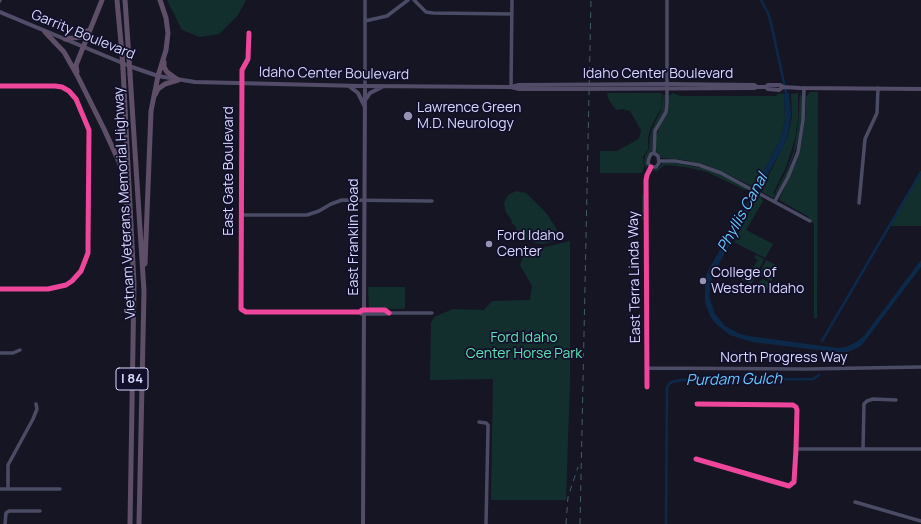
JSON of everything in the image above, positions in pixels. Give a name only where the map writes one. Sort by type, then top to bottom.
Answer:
[{"type":"highway","points":[[77,75],[76,65],[102,0]]},
{"type":"highway","name":"Vietnam Veterans Memorial Highway","points":[[117,0],[123,69],[134,284],[130,524]]},
{"type":"highway","name":"Vietnam Veterans Memorial Highway","points":[[125,0],[144,291],[139,524]]},
{"type":"highway","points":[[144,291],[153,99],[164,58],[168,33],[166,18],[160,0]]},
{"type":"highway","points":[[65,39],[84,35],[91,26]]},
{"type":"highway","points":[[45,32],[64,52],[77,75],[120,164],[125,186],[132,234]]},
{"type":"highway","points":[[164,58],[166,70],[178,80]]},
{"type":"highway","points":[[153,99],[158,89],[162,85],[178,80]]},
{"type":"main road","name":"Garrity Boulevard","points":[[0,12],[45,32],[158,76]]},
{"type":"main road","name":"Idaho Center Boulevard","points":[[158,76],[178,80],[203,82],[349,86],[511,87],[519,89],[668,86],[754,88],[757,86],[766,87],[768,85],[804,88],[921,88]]},
{"type":"main road","points":[[349,86],[358,92],[365,108]]},
{"type":"main road","name":"East Franklin Road","points":[[364,524],[363,312],[365,86]]},
{"type":"main road","points":[[365,101],[370,93],[384,86]]},
{"type":"street","name":"East Franklin Road","points":[[365,0],[365,86]]},
{"type":"street","points":[[365,21],[387,16],[408,0]]},
{"type":"street","points":[[414,0],[426,12],[433,13],[512,14]]},
{"type":"street","points":[[511,87],[512,0]]},
{"type":"street","points":[[654,153],[658,156],[659,161],[656,167],[651,167],[648,163],[651,154],[654,153],[655,131],[666,112],[668,86],[667,0]]},
{"type":"street","name":"East Gate Boulevard","points":[[249,32],[248,59],[242,70],[241,83],[240,306],[242,310],[253,312],[363,312]]},
{"type":"street","points":[[0,86],[62,87],[69,91],[76,99],[89,130],[88,253],[81,271],[66,285],[48,289],[0,289]]},
{"type":"street","points":[[775,202],[788,177],[798,152],[803,120],[804,88]]},
{"type":"street","points":[[859,203],[865,139],[877,113],[878,88]]},
{"type":"street","points":[[659,161],[675,161],[699,165],[721,172],[810,220]]},
{"type":"street","name":"East Terra Linda Way","points":[[647,387],[646,174],[651,167]]},
{"type":"street","points":[[241,215],[307,215],[339,201],[432,201]]},
{"type":"street","points":[[363,312],[385,310],[388,313],[432,313]]},
{"type":"street","points":[[0,354],[13,353],[20,350]]},
{"type":"street","name":"North Progress Way","points":[[647,368],[810,369],[921,367]]},
{"type":"street","points":[[863,449],[864,404],[873,399],[896,400]]},
{"type":"street","points":[[8,489],[8,465],[33,419],[36,404]]},
{"type":"street","points":[[696,459],[789,486],[794,482],[796,407],[793,405],[698,404]]},
{"type":"street","points":[[479,422],[486,423],[488,425],[486,524]]},
{"type":"street","points":[[796,449],[921,449]]},
{"type":"street","points":[[0,489],[60,489]]},
{"type":"street","points":[[855,502],[921,521]]},
{"type":"street","points":[[5,524],[6,513],[9,511],[40,511]]},
{"type":"green space","points":[[167,0],[246,0],[238,15],[219,34],[200,37],[182,30]]},
{"type":"green space","points":[[810,92],[818,92],[817,318],[814,318],[814,224],[809,217],[779,200],[797,159],[805,120],[806,97]]},
{"type":"green space","points":[[607,93],[662,94],[661,108],[650,129],[648,149],[643,157],[644,167],[642,173],[600,173],[600,151],[617,151],[639,139],[641,130],[630,111],[622,109],[616,110],[609,100]]},
{"type":"green space","points":[[673,93],[680,96],[776,96],[779,93],[784,94],[785,120],[781,138],[755,188],[706,165],[685,160],[661,158],[656,150],[656,136],[668,108],[669,96]]},
{"type":"green space","points":[[798,93],[798,118],[795,139],[786,167],[773,193],[776,195],[773,198],[762,192],[763,187],[788,136],[792,116],[791,94]]},
{"type":"green space","points":[[800,94],[802,97],[802,116],[797,145],[787,175],[777,194],[775,193],[786,172],[794,150],[798,126]]},
{"type":"green space","points":[[663,95],[666,95],[664,111],[653,134],[652,151],[647,157],[647,169],[644,164],[645,156],[649,149],[652,129],[661,110]]},
{"type":"green space","points":[[663,163],[674,163],[707,169],[729,178],[749,189],[745,190],[707,172],[686,167],[665,165],[657,171],[650,171],[658,168]]},
{"type":"green space","points":[[921,173],[921,226],[890,226]]},
{"type":"green space","points":[[516,191],[526,193],[547,214],[556,228],[558,240],[543,244],[536,243],[526,239],[515,229],[517,228],[511,222],[512,221],[506,212],[504,203],[508,195]]},
{"type":"green space","points":[[642,194],[644,196],[644,219],[642,221]]},
{"type":"green space","points":[[760,196],[763,201],[746,230],[773,244],[765,258],[734,242],[753,205]]},
{"type":"green space","name":"Ford Idaho Center Horse Park","points":[[570,241],[570,379],[566,500],[491,500],[493,379],[430,380],[431,323],[434,317],[453,309],[484,310],[492,301],[530,300],[532,286],[520,265],[525,252]]},
{"type":"green space","points":[[756,255],[764,259],[758,271],[753,268],[758,260],[754,257]]},
{"type":"green space","points":[[766,260],[778,266],[763,277],[759,275]]},
{"type":"green space","points":[[779,267],[771,281],[765,278]]},
{"type":"green space","points":[[744,273],[749,275],[751,273],[756,276],[751,284],[742,280]]},
{"type":"green space","points":[[763,279],[770,283],[766,292],[754,286]]},
{"type":"green space","points":[[368,287],[405,287],[405,308],[369,308]]},
{"type":"water","points":[[789,93],[791,114],[788,134],[783,147],[759,190],[755,188],[781,138],[785,120],[784,94]]},
{"type":"water","points":[[753,192],[757,194],[755,199],[712,276],[709,296],[715,314],[725,326],[740,334],[838,348],[846,347],[864,336],[921,260],[921,267],[862,345],[847,352],[834,352],[752,342],[730,335],[715,323],[710,316],[705,302],[705,279],[708,271]]},
{"type":"waterway","name":"Phyllis Canal","points":[[761,0],[768,13],[771,23],[787,97]]},
{"type":"waterway","name":"Purdam Gulch","points":[[822,341],[921,172]]},
{"type":"waterway","name":"Purdam Gulch","points":[[666,524],[667,388],[669,384],[680,380],[813,379],[819,375]]},
{"type":"railway","points":[[580,524],[591,0]]},
{"type":"railway","points":[[566,524],[568,497],[578,467]]},
{"type":"cycle path","points":[[249,33],[248,59],[242,70],[241,309],[246,312],[360,312],[362,310],[385,310],[389,313]]},
{"type":"cycle path","points":[[0,86],[62,87],[69,91],[76,99],[89,130],[88,253],[81,271],[66,285],[48,289],[0,289]]},
{"type":"cycle path","points":[[647,387],[646,180],[651,167]]},
{"type":"cycle path","points":[[696,459],[789,486],[794,482],[796,407],[793,405],[697,404]]},
{"type":"place","name":"Lawrence Green M.D. Neurology","points":[[408,116]]},
{"type":"place","name":"Ford Idaho Center","points":[[489,244]]},
{"type":"place","name":"College of Western Idaho","points":[[703,281]]}]
